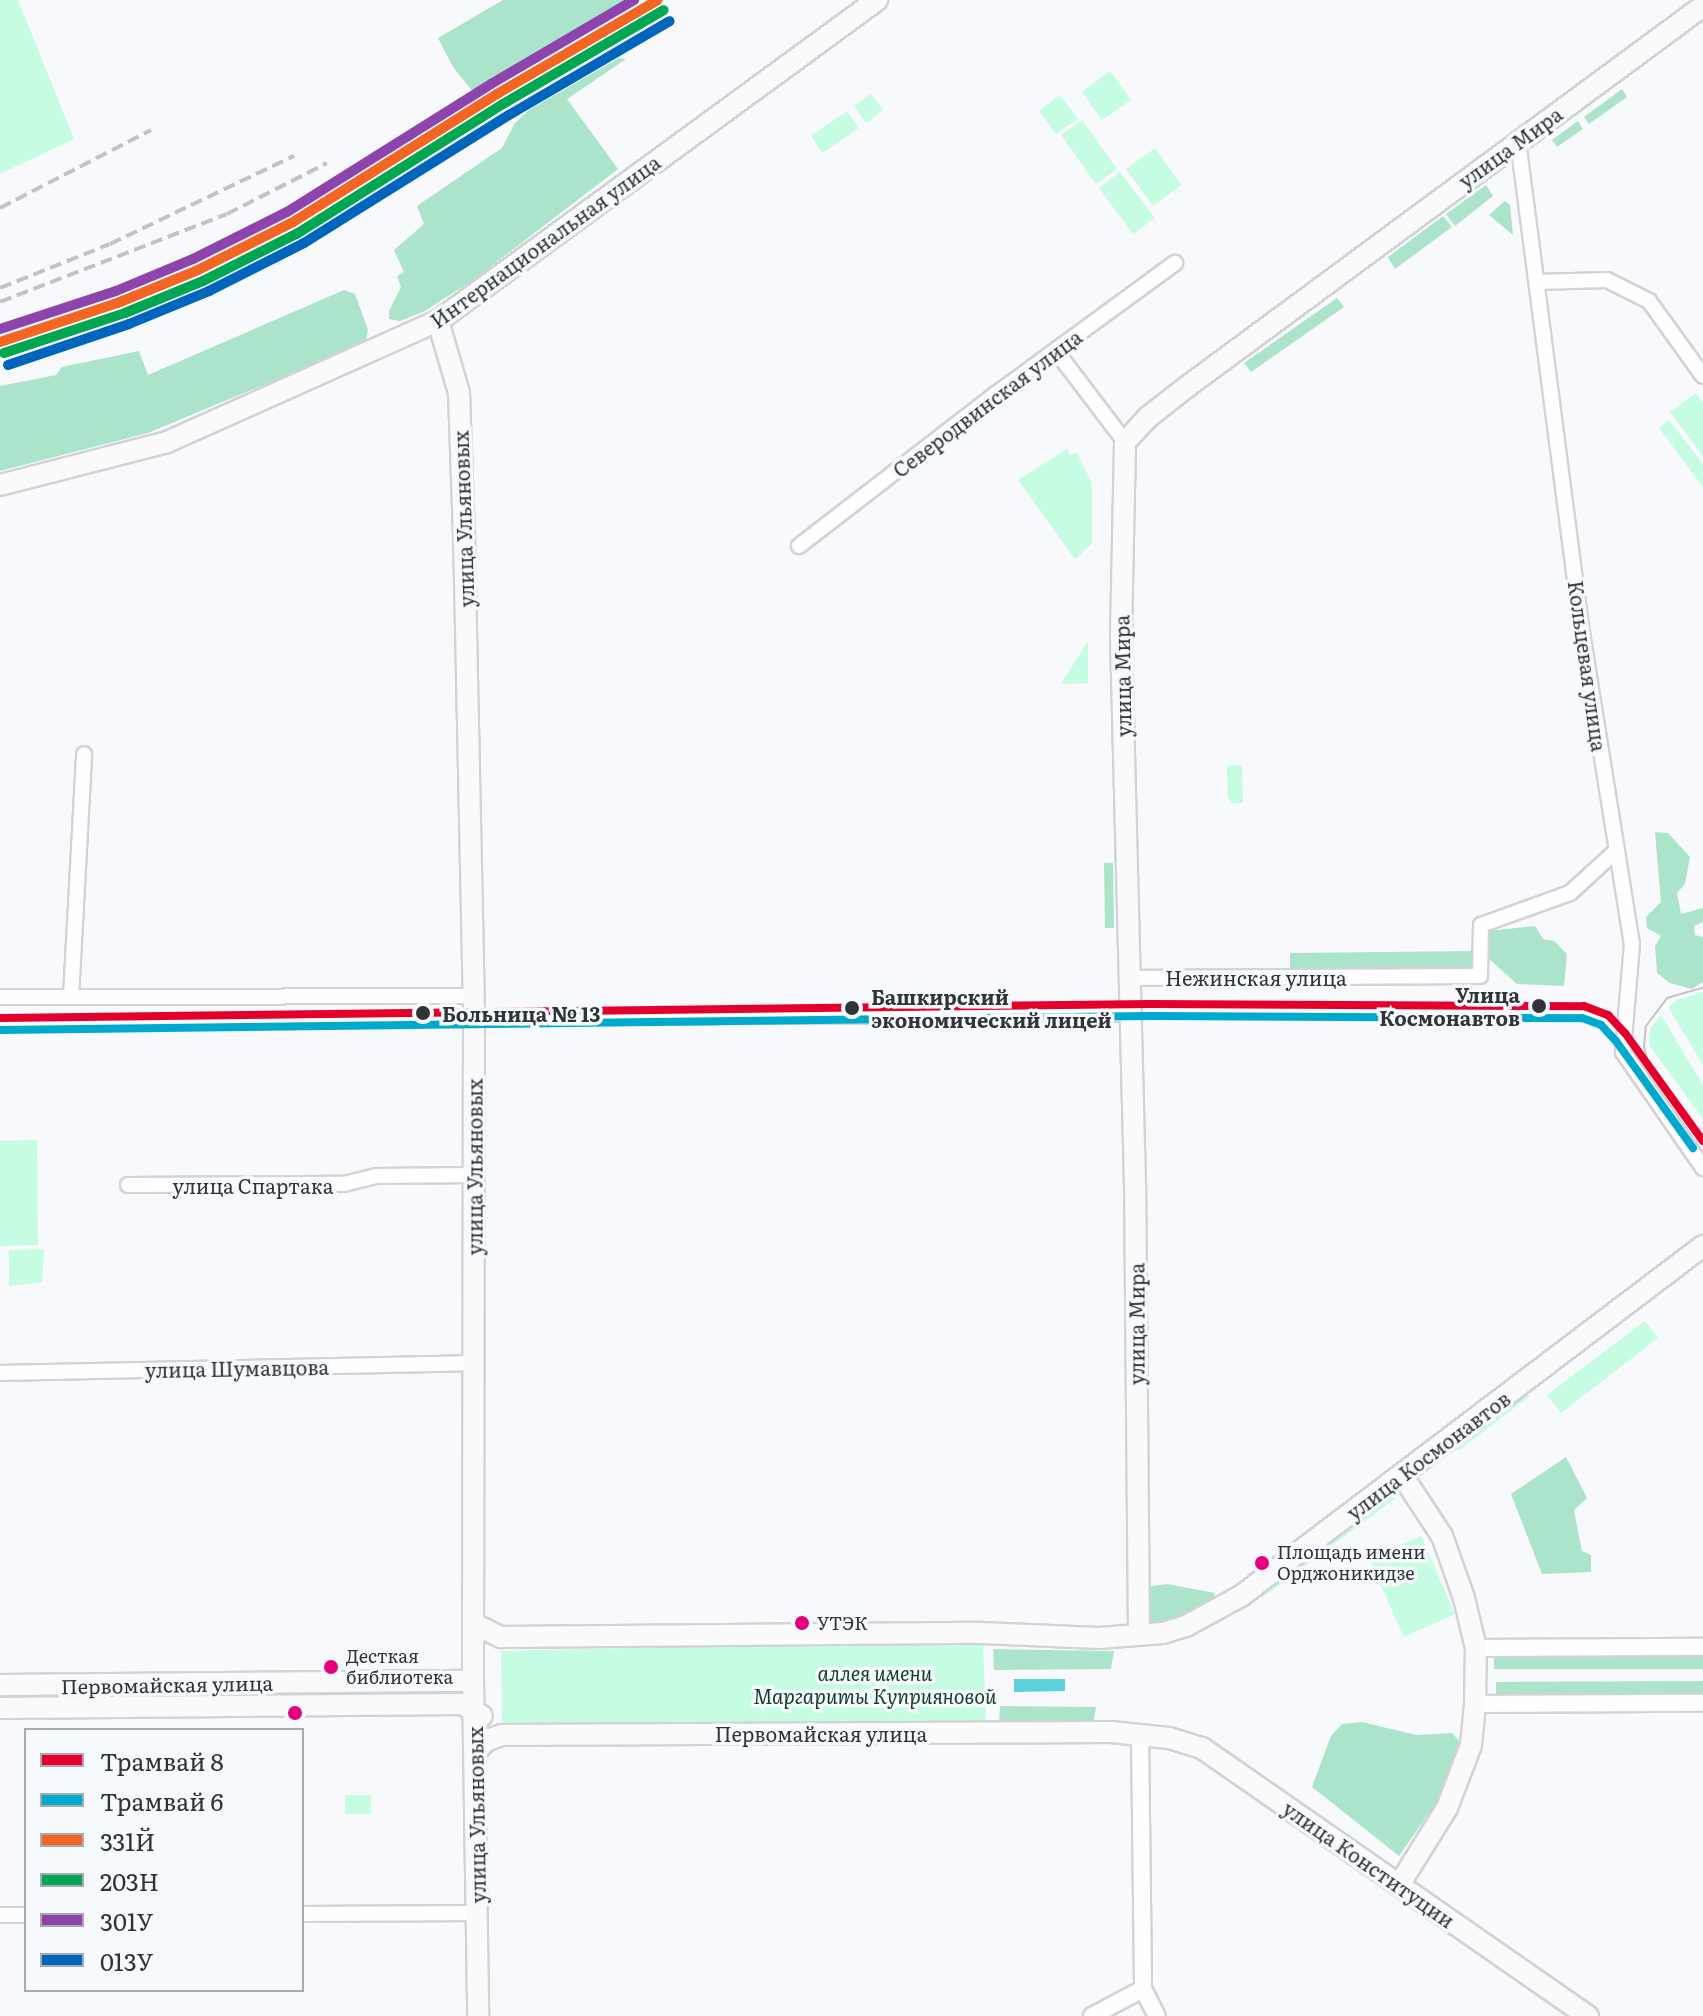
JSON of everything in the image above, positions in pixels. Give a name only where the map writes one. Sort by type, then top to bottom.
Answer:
[{"type":"main road","name":"Интернациональная улица","points":[[0,485],[167,442],[337,370],[438,321],[877,0]]},
{"type":"main road","name":"улица Мира","points":[[1139,1635],[1135,1185],[1121,635],[1125,442],[1147,418],[1177,394],[1703,6]]},
{"type":"main road","name":"улица Ульяновых","points":[[438,321],[459,393],[474,996],[476,1625],[473,1681],[478,2016]]},
{"type":"main road","name":"улица Космонавтов","points":[[1139,1635],[1163,1633],[1212,1615],[1703,1246]]},
{"type":"main road","points":[[1399,1885],[1447,1808],[1471,1745],[1476,1648],[1464,1598],[1442,1536],[1402,1475]]},
{"type":"main road","points":[[476,1625],[501,1637],[981,1633],[1099,1638],[1139,1635]]},
{"type":"main road","points":[[473,1681],[501,1637]]},
{"type":"main road","name":"Первомайская улица","points":[[0,1685],[473,1681]]},
{"type":"main road","name":"Первомайская улица","points":[[0,1708],[462,1704],[474,1708]]},
{"type":"main road","points":[[474,1708],[502,1735],[487,1740],[475,1752]]},
{"type":"main road","name":"Первомайская улица","points":[[502,1735],[1095,1732],[1140,1735]]},
{"type":"main road","name":"улица Конституции","points":[[1140,1735],[1169,1738],[1202,1748],[1588,2016]]},
{"type":"street","name":"Кольцевая улица","points":[[1518,141],[1580,620],[1632,944],[1623,1052],[1703,1168]]},
{"type":"street","name":"Северодвинская улица","points":[[799,546],[1175,263]]},
{"type":"street","points":[[1537,282],[1607,280],[1649,301],[1703,376]]},
{"type":"street","points":[[1056,351],[1125,442]]},
{"type":"street","points":[[71,997],[84,754]]},
{"type":"street","name":"Нежинская улица","points":[[1128,978],[1480,976],[1481,925],[1570,893],[1616,851]]},
{"type":"street","points":[[0,997],[474,996]]},
{"type":"street","points":[[474,1018],[1129,1014]]},
{"type":"street","name":"улица Спартака","points":[[128,1185],[344,1184],[377,1176],[474,1175]]},
{"type":"street","name":"улица Шумавцова","points":[[0,1373],[474,1363]]},
{"type":"street","points":[[1476,1648],[1703,1647]]},
{"type":"street","points":[[1475,1704],[1703,1703]]},
{"type":"street","points":[[1140,1735],[1143,1989],[1157,2016]]},
{"type":"street","points":[[304,1914],[477,1913]]},
{"type":"street","points":[[0,1915],[24,1915]]},
{"type":"street","points":[[1092,2016],[1143,1989]]},
{"type":"green space","points":[[0,0],[18,0],[74,139],[0,174]]},
{"type":"green space","points":[[503,0],[631,0],[473,92],[453,67],[438,38]]},
{"type":"green space","points":[[619,58],[626,59],[567,99],[618,169],[473,280],[425,311],[400,321],[389,319],[389,311],[401,287],[397,276],[404,272],[394,250],[424,224],[417,206],[502,148],[515,123],[529,110]]},
{"type":"green space","points":[[1110,71],[1131,100],[1102,120],[1082,92]]},
{"type":"green space","points":[[1622,89],[1627,97],[1589,124],[1584,117]]},
{"type":"green space","points":[[871,94],[883,110],[866,123],[854,106]]},
{"type":"green space","points":[[1060,95],[1078,119],[1056,134],[1039,111]]},
{"type":"green space","points":[[847,111],[859,128],[822,153],[811,136]]},
{"type":"green space","points":[[1082,120],[1117,169],[1096,184],[1061,135]]},
{"type":"green space","points":[[1578,121],[1583,129],[1557,147],[1552,140]]},
{"type":"green space","points":[[1155,148],[1181,185],[1153,206],[1126,169]]},
{"type":"green space","points":[[1120,172],[1155,218],[1133,234],[1099,188]]},
{"type":"green space","points":[[1486,185],[1493,196],[1455,226],[1446,214]]},
{"type":"green space","points":[[1505,201],[1510,205],[1513,235],[1489,215]]},
{"type":"green space","points":[[1443,216],[1452,227],[1395,269],[1388,257]]},
{"type":"green space","points":[[344,290],[355,294],[368,330],[366,340],[148,433],[0,471],[0,386],[56,375],[62,367],[139,351],[148,375]]},
{"type":"green space","points":[[1337,298],[1344,307],[1251,372],[1244,363]]},
{"type":"green space","points":[[1696,393],[1703,403],[1703,456],[1670,412]]},
{"type":"green space","points":[[1669,420],[1703,464],[1703,487],[1659,428]]},
{"type":"green space","points":[[1067,449],[1070,455],[1077,453],[1092,483],[1092,544],[1075,559],[1018,480]]},
{"type":"green space","points":[[1088,641],[1088,683],[1061,684]]},
{"type":"green space","points":[[1242,765],[1243,803],[1232,803],[1228,797],[1227,766]]},
{"type":"green space","points":[[1655,832],[1668,833],[1690,857],[1685,884],[1677,893],[1681,914],[1703,908],[1703,922],[1694,926],[1695,935],[1703,937],[1703,982],[1692,989],[1670,983],[1657,973],[1655,946],[1661,936],[1647,928],[1646,917],[1661,902]]},
{"type":"green space","points":[[1104,863],[1113,863],[1114,928],[1105,928]]},
{"type":"green space","points":[[1535,926],[1543,939],[1554,941],[1567,954],[1564,986],[1517,984],[1486,956],[1487,931]]},
{"type":"green space","points":[[1473,951],[1473,971],[1290,973],[1290,953]]},
{"type":"green space","points":[[1703,992],[1703,1065],[1668,1007],[1677,1000]]},
{"type":"green space","points":[[1661,1015],[1703,1085],[1703,1119],[1649,1045],[1650,1029]]},
{"type":"green space","points":[[37,1140],[38,1245],[0,1246],[0,1141]]},
{"type":"green space","points":[[44,1249],[42,1282],[9,1286],[9,1250]]},
{"type":"green space","points":[[1645,1321],[1658,1338],[1561,1413],[1547,1395]]},
{"type":"green space","points":[[1525,1395],[1530,1396],[1458,1451],[1457,1447]]},
{"type":"green space","points":[[1566,1457],[1587,1498],[1574,1510],[1582,1551],[1591,1555],[1591,1572],[1542,1574],[1511,1494]]},
{"type":"green space","points":[[1394,1495],[1396,1498],[1262,1598],[1259,1594]]},
{"type":"green space","points":[[1421,1536],[1455,1614],[1404,1637],[1369,1559]]},
{"type":"green space","points":[[1167,1584],[1215,1593],[1208,1608],[1147,1629],[1148,1591],[1152,1586]]},
{"type":"green space","name":"аллея имени Маргариты Куприяновой","points":[[983,1640],[986,1727],[502,1728],[501,1651]]},
{"type":"green space","points":[[993,1649],[1114,1651],[1111,1669],[994,1670]]},
{"type":"green space","points":[[1703,1655],[1703,1669],[1494,1669],[1494,1656]]},
{"type":"green space","points":[[1703,1681],[1703,1695],[1496,1695],[1496,1682]]},
{"type":"green space","points":[[1000,1706],[1096,1707],[1093,1724],[999,1724]]},
{"type":"green space","points":[[1362,1722],[1416,1735],[1452,1733],[1459,1741],[1438,1800],[1399,1856],[1312,1787],[1331,1736],[1342,1724]]},
{"type":"green space","points":[[345,1795],[371,1795],[371,1814],[345,1814]]},
{"type":"water","points":[[1014,1679],[1065,1679],[1065,1691],[1014,1692]]},
{"type":"tram line","points":[[1649,1067],[1644,1047],[1646,1026],[1667,998],[1703,988]]},
{"type":"tram line","name":"8","points":[[0,1018],[1151,1004],[1584,1006],[1608,1015],[1625,1033],[1703,1141]]},
{"type":"tram line","name":"6","points":[[0,1030],[1151,1016],[1582,1018],[1601,1025],[1616,1041],[1693,1148]]},
{"type":"railway","points":[[0,208],[151,130]]},
{"type":"railway","points":[[0,288],[110,244],[294,156]]},
{"type":"railway","points":[[0,302],[227,214],[327,163]]},
{"type":"transit line","name":"301У","points":[[0,329],[116,291],[193,259],[287,212],[491,84],[634,0]]},
{"type":"transit line","name":"331Й","points":[[0,342],[120,302],[198,270],[293,222],[497,94],[658,0]]},
{"type":"transit line","name":"203Н","points":[[4,353],[125,313],[203,281],[298,233],[503,104],[664,10]]},
{"type":"transit line","name":"013У","points":[[8,365],[129,324],[209,291],[304,243],[509,115],[670,21]]},
{"type":"place","name":"Улица Космонавтов","points":[[1539,1006]]},
{"type":"place","name":"Башкирский экономический лицей","points":[[852,1008]]},
{"type":"place","name":"Больница № 13","points":[[423,1013]]},
{"type":"place","name":"Площадь имени Орджоникидзе","points":[[1262,1563]]},
{"type":"place","name":"УТЭК","points":[[802,1623]]},
{"type":"place","name":"Десткая библиотека","points":[[331,1667]]}]
